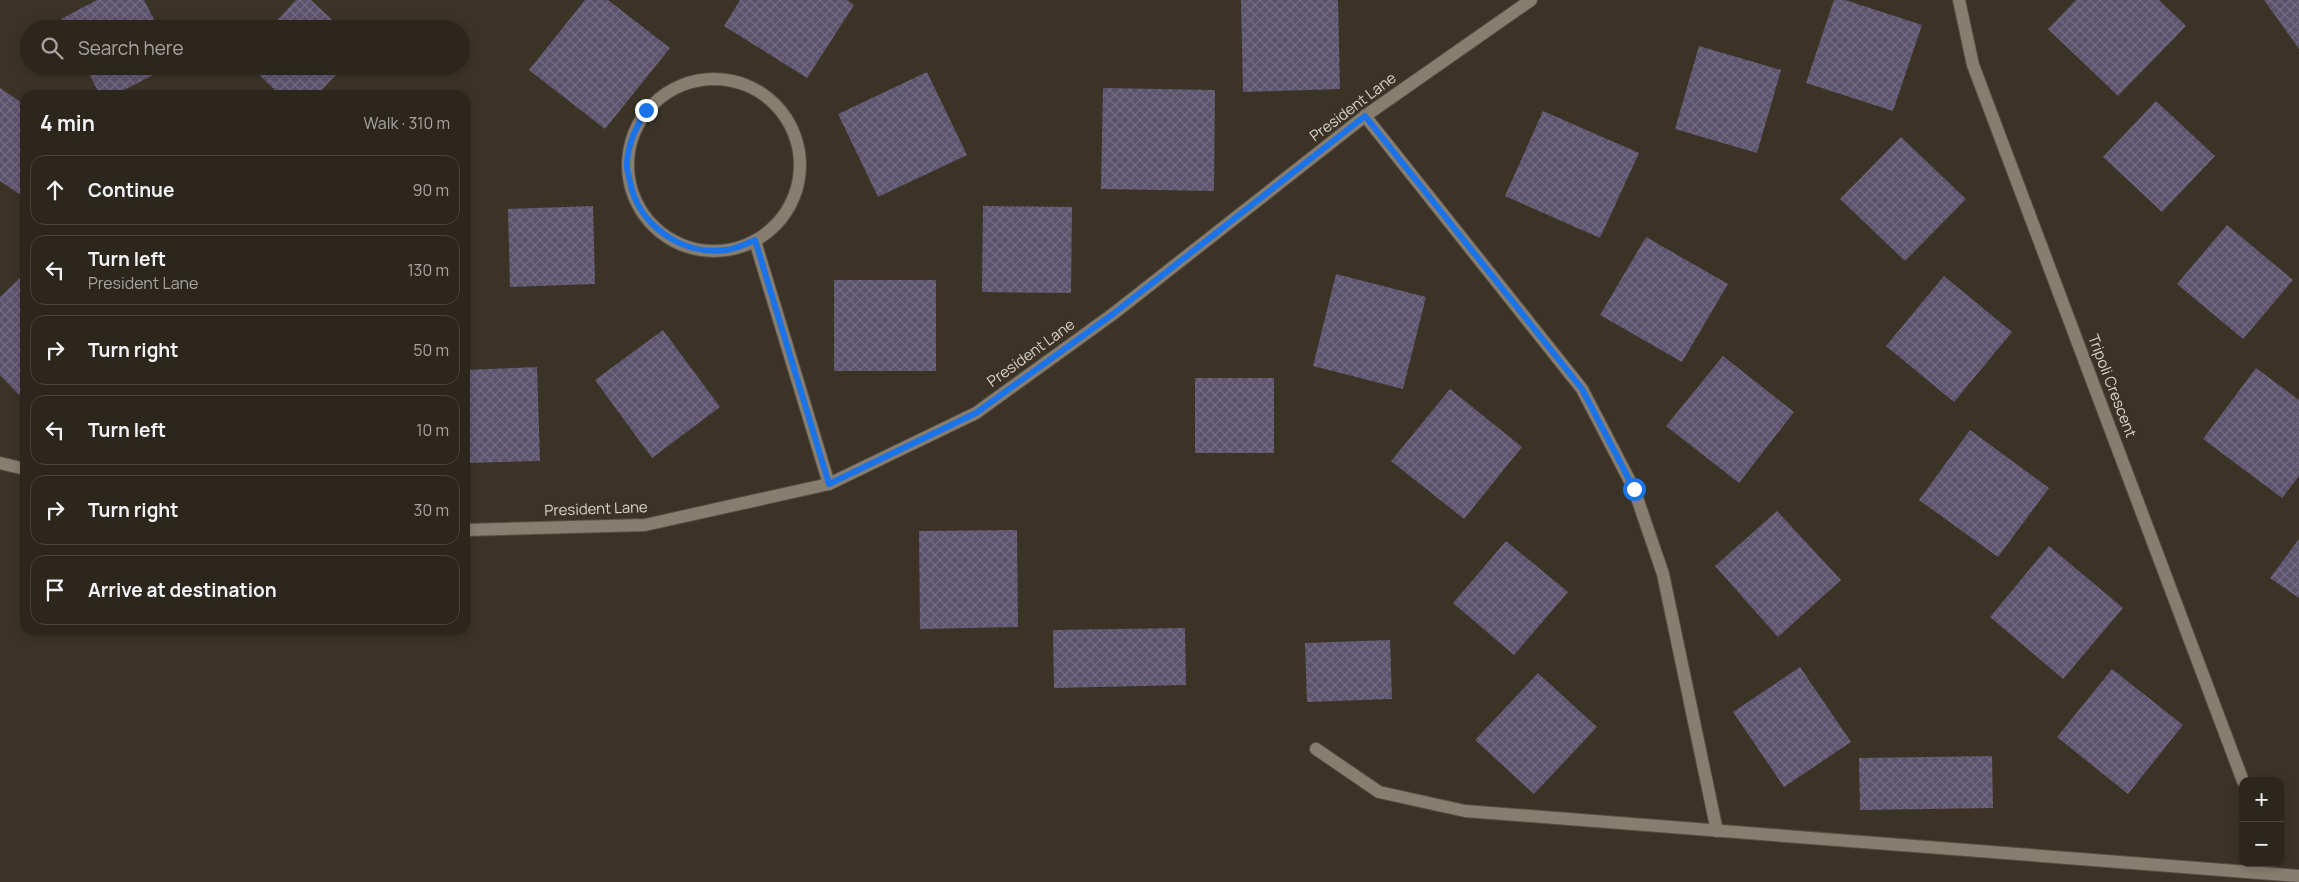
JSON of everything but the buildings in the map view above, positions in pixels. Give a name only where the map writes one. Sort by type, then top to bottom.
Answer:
[{"type":"street","name":"President Lane","points":[[470,530],[645,525],[829,484],[976,413],[1113,314],[1365,116],[1531,0]]},
{"type":"street","name":"Tripoli Crescent","points":[[1959,0],[1973,65],[2241,777]]},
{"type":"street","points":[[707,79],[737,82],[762,93],[787,119],[799,146],[800,176],[796,193],[781,219],[755,240],[726,250],[697,250],[669,239],[646,219],[633,197],[627,165],[632,135],[646,110],[669,90],[686,83],[707,79]]},
{"type":"street","points":[[1365,116],[1582,389],[1634,489],[1663,574],[1717,831]]},
{"type":"street","points":[[755,240],[829,484]]},
{"type":"street","points":[[0,463],[20,468]]},
{"type":"street","points":[[1316,750],[1379,792],[1465,811],[1717,831],[2276,869],[2299,876]]},
{"type":"route","points":[[646,110],[632,135],[627,165],[633,197],[646,219],[669,239],[697,250],[726,250],[755,240],[829,484],[976,413],[1113,314],[1365,116],[1582,389],[1634,489]]}]
